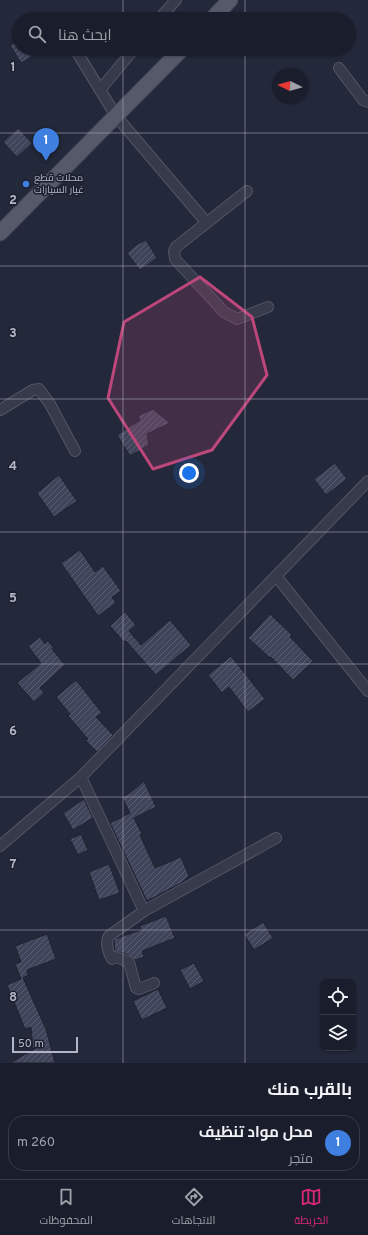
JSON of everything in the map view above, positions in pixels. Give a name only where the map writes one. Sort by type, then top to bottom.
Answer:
[{"type":"main road","points":[[219,12],[230,0]]},
{"type":"main road","points":[[0,232],[175,56]]},
{"type":"street","points":[[165,12],[176,0]]},
{"type":"street","points":[[79,56],[116,116],[206,222]]},
{"type":"street","points":[[100,90],[128,56]]},
{"type":"street","points":[[339,68],[363,100],[368,102]]},
{"type":"street","points":[[246,191],[176,247],[174,251],[175,259],[224,312],[237,319],[268,306]]},
{"type":"street","points":[[0,410],[32,390],[39,389],[50,404],[75,451]]},
{"type":"street","points":[[0,846],[81,777],[368,481]]},
{"type":"street","points":[[276,576],[368,691]]},
{"type":"street","points":[[81,777],[144,912]]},
{"type":"street","points":[[154,983],[136,988],[129,962],[116,957],[112,959],[106,942],[109,936],[144,912],[276,838]]},
{"type":"highlighted area","points":[[200,277],[252,317],[267,375],[212,450],[153,469],[108,398],[124,322]]},
{"type":"building","points":[[17,56],[33,56],[21,63]]},
{"type":"building","points":[[18,128],[32,143],[17,157],[3,142]]},
{"type":"building","points":[[146,240],[157,258],[140,270],[127,253],[136,245]]},
{"type":"building","points":[[153,409],[170,423],[147,434],[149,445],[130,456],[117,435],[140,420],[138,416]]},
{"type":"building","points":[[335,463],[347,479],[326,495],[314,479]]},
{"type":"building","points":[[59,475],[77,501],[54,517],[37,493]]},
{"type":"building","points":[[80,550],[95,572],[103,566],[121,591],[112,597],[116,603],[98,616],[61,563]]},
{"type":"building","points":[[125,612],[136,625],[129,631],[141,645],[170,620],[191,645],[156,675],[126,641],[124,642],[110,626]]},
{"type":"building","points":[[270,614],[292,635],[290,637],[313,661],[293,680],[271,657],[270,658],[248,638]]},
{"type":"building","points":[[40,637],[45,644],[48,641],[54,648],[52,649],[65,665],[40,688],[44,693],[34,702],[17,683],[41,663],[28,646]]},
{"type":"building","points":[[231,656],[265,699],[248,712],[229,687],[222,693],[208,675]]},
{"type":"building","points":[[76,680],[102,713],[96,717],[113,735],[97,752],[86,741],[88,739],[68,716],[70,714],[56,697]]},
{"type":"building","points":[[144,781],[156,807],[134,818],[155,868],[181,857],[189,876],[181,883],[147,901],[110,823],[130,813],[122,797],[130,793]]},
{"type":"building","points":[[84,799],[93,818],[73,830],[63,813]]},
{"type":"building","points":[[81,834],[88,850],[78,855],[70,839]]},
{"type":"building","points":[[109,864],[120,893],[99,900],[89,872]]},
{"type":"building","points":[[166,916],[175,938],[142,951],[144,957],[135,960],[126,954],[115,951],[115,939],[141,930],[140,926]]},
{"type":"building","points":[[263,922],[273,938],[254,950],[244,934]]},
{"type":"building","points":[[47,934],[56,959],[27,970],[28,975],[23,978],[46,1029],[55,1063],[10,1063],[36,1048],[33,1049],[31,1027],[25,1029],[7,985],[21,979],[15,964],[21,962],[15,946]]},
{"type":"building","points":[[194,963],[204,981],[190,989],[180,970]]},
{"type":"building","points":[[158,989],[167,1008],[142,1020],[133,1001]]},
{"type":"place","name":"محل مواد تنظيف","points":[[46,161]]},
{"type":"place","name":"محلات قطع غيار السيارات","points":[[26,184]]}]
